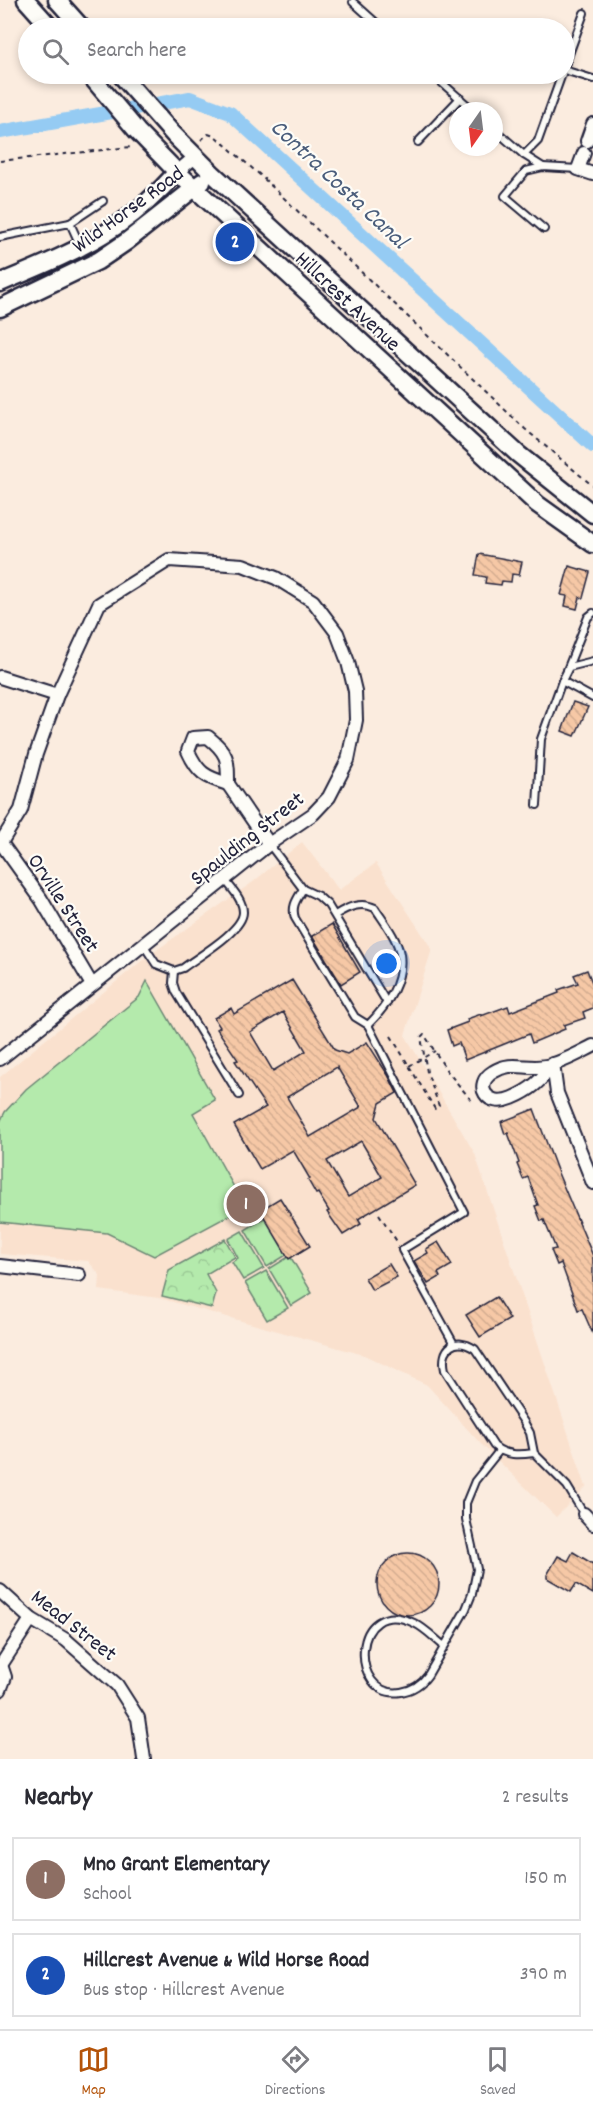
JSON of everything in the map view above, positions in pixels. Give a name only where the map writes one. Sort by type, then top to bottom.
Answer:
[{"type":"main road","points":[[26,0],[42,18]]},
{"type":"main road","points":[[57,0],[73,18]]},
{"type":"main road","name":"Hillcrest Avenue","points":[[98,84],[137,131],[195,189],[537,504],[593,544]]},
{"type":"main road","name":"Hillcrest Avenue","points":[[128,84],[212,173],[518,454],[593,514]]},
{"type":"main road","name":"Wild Horse Road","points":[[0,283],[57,259],[117,226],[157,194],[177,172]]},
{"type":"main road","name":"Wild Horse Road","points":[[0,308],[98,261],[195,189],[212,173]]},
{"type":"street","points":[[593,124],[578,169],[593,174]]},
{"type":"street","name":"Wild Horse Road","points":[[177,172],[195,157]]},
{"type":"street","name":"Spaulding Street","points":[[0,844],[21,810],[36,754],[57,694],[99,604],[169,560],[243,565],[276,578],[313,601],[337,633],[348,662],[355,691],[356,720],[348,760],[329,797],[306,819],[269,844],[0,1059]]},
{"type":"street","points":[[0,677],[57,694]]},
{"type":"street","points":[[228,784],[269,844]]},
{"type":"street","name":"Orville Street","points":[[0,844],[41,899],[92,985]]},
{"type":"street","points":[[553,1064],[537,1085],[505,1101],[494,1101],[484,1093],[484,1083],[492,1072],[514,1064],[536,1066],[553,1064],[593,1046]]},
{"type":"street","points":[[553,1064],[557,1093],[593,1183]]},
{"type":"street","points":[[0,1266],[79,1275]]},
{"type":"street","points":[[584,1514],[593,1524]]},
{"type":"street","name":"Mead Street","points":[[0,1591],[31,1619],[66,1640],[117,1685],[138,1718],[144,1759]]},
{"type":"street","points":[[0,1690],[5,1677],[0,1665],[31,1619]]},
{"type":"lane","points":[[353,2],[371,18]]},
{"type":"lane","points":[[575,39],[584,13]]},
{"type":"lane","points":[[575,73],[593,79]]},
{"type":"lane","points":[[444,84],[464,102]]},
{"type":"lane","points":[[524,155],[538,141],[559,84]]},
{"type":"lane","points":[[418,142],[460,98]]},
{"type":"lane","points":[[503,137],[524,155],[543,167]]},
{"type":"lane","points":[[544,229],[505,196],[526,171],[543,167],[578,169]]},
{"type":"lane","points":[[0,237],[70,223],[103,201]]},
{"type":"lane","points":[[70,223],[81,246]]},
{"type":"lane","points":[[537,805],[541,739],[588,617],[593,613]]},
{"type":"lane","points":[[567,670],[574,665],[593,661]]},
{"type":"lane","points":[[562,681],[593,698]]},
{"type":"lane","points":[[269,844],[303,889],[312,892],[324,901],[335,915],[387,1003]]},
{"type":"lane","points":[[143,944],[156,964],[174,971],[191,962],[235,929],[240,923],[242,905],[225,879]]},
{"type":"lane","points":[[303,889],[294,905],[295,918],[355,1017],[368,1025],[464,1212],[402,1250],[454,1344]]},
{"type":"lane","points":[[335,915],[352,906],[368,905],[375,908],[400,954],[395,989],[387,1003],[368,1025]]},
{"type":"lane","points":[[174,971],[173,983],[176,992],[239,1095]]},
{"type":"lane","points":[[534,1453],[514,1455],[499,1451],[490,1442],[444,1370],[445,1352],[454,1344],[469,1346],[479,1356],[524,1422],[530,1433],[534,1453],[567,1486],[584,1514]]},
{"type":"lane","points":[[444,1646],[415,1624],[404,1619],[382,1619],[376,1622],[368,1634],[363,1661],[367,1672],[378,1687],[396,1692],[404,1692],[422,1683],[434,1665],[466,1609],[476,1580],[476,1559],[466,1520],[466,1503],[480,1473],[499,1451]]},
{"type":"path","points":[[391,1036],[435,1109],[439,1106],[427,1072],[421,1037],[424,1034],[447,1071],[472,1101],[480,1096]]},
{"type":"path","points":[[409,1066],[435,1051]]},
{"type":"path","points":[[378,1214],[402,1250]]},
{"type":"shaded area","points":[[302,842],[339,890],[376,863],[432,949],[405,1035],[475,1154],[586,1487],[556,1517],[480,1443],[427,1385],[364,1355],[159,1298],[99,1290],[100,1275],[88,1261],[0,1254],[0,1077],[144,959],[253,882]]},
{"type":"green space","points":[[147,981],[215,1100],[193,1113],[245,1207],[154,1256],[107,1233],[0,1222],[0,1122],[5,1112],[26,1089],[139,997]]},
{"type":"green space","points":[[266,1217],[288,1254],[267,1267],[245,1230]]},
{"type":"green space","points":[[242,1231],[264,1268],[243,1280],[232,1262],[238,1258],[228,1239]]},
{"type":"green space","points":[[225,1239],[235,1257],[206,1274],[216,1293],[212,1308],[162,1296],[169,1270]]},
{"type":"green space","points":[[290,1256],[312,1293],[291,1306],[269,1269]]},
{"type":"green space","points":[[266,1271],[288,1308],[267,1320],[245,1283]]},
{"type":"building","points":[[479,554],[522,562],[519,575],[512,574],[511,582],[502,581],[501,585],[485,583],[486,577],[475,575]]},
{"type":"building","points":[[569,566],[590,572],[583,598],[580,597],[577,609],[565,606],[567,596],[561,595]]},
{"type":"building","points":[[573,702],[588,707],[575,736],[562,731]]},
{"type":"building","points":[[332,924],[360,972],[341,984],[312,936]]},
{"type":"building","points":[[587,970],[593,985],[593,1008],[583,1012],[585,1018],[564,1025],[565,1029],[532,1043],[529,1034],[465,1060],[459,1043],[452,1046],[447,1030],[481,1014],[481,1016],[508,1006],[510,1012],[559,993],[558,990],[578,983],[574,975]]},
{"type":"building","points":[[292,980],[335,1050],[347,1054],[367,1042],[397,1093],[380,1103],[376,1118],[415,1185],[358,1219],[361,1224],[343,1235],[327,1212],[329,1211],[318,1193],[316,1194],[293,1150],[260,1169],[234,1125],[266,1107],[235,1061],[238,1060],[217,1029],[220,1027],[214,1018],[231,1008],[234,1014]],"holes":[[[283,1012],[306,1051],[273,1071],[250,1032]],[[337,1067],[361,1107],[310,1137],[287,1097]],[[361,1141],[382,1177],[348,1197],[327,1161]]]},
{"type":"building","points":[[534,1109],[593,1256],[593,1334],[582,1309],[578,1310],[561,1263],[557,1265],[551,1250],[556,1249],[544,1220],[541,1221],[535,1206],[538,1205],[528,1177],[523,1179],[508,1133],[505,1134],[501,1122]]},
{"type":"building","points":[[280,1198],[310,1246],[289,1259],[260,1210]]},
{"type":"building","points":[[438,1242],[452,1265],[438,1273],[440,1277],[428,1284],[414,1261],[428,1253],[426,1249]]},
{"type":"building","points":[[389,1264],[397,1277],[372,1290],[365,1278]]},
{"type":"building","points":[[496,1297],[510,1319],[480,1337],[466,1315]]},
{"type":"building","points":[[573,1552],[593,1564],[593,1594],[576,1584],[571,1592],[547,1578],[558,1556],[568,1561]]},
{"type":"building","points":[[408,1553],[420,1555],[430,1562],[437,1572],[439,1584],[437,1596],[430,1606],[420,1613],[408,1615],[396,1613],[386,1606],[379,1596],[377,1584],[379,1572],[386,1562],[396,1555]]},
{"type":"waterway","name":"Contra Costa Canal","points":[[0,132],[190,98],[230,113],[593,446]]},
{"type":"place","name":"Hillcrest Avenue & Wild Horse Road","points":[[235,242]]},
{"type":"place","name":"Mno Grant Elementary","points":[[246,1204]]}]
